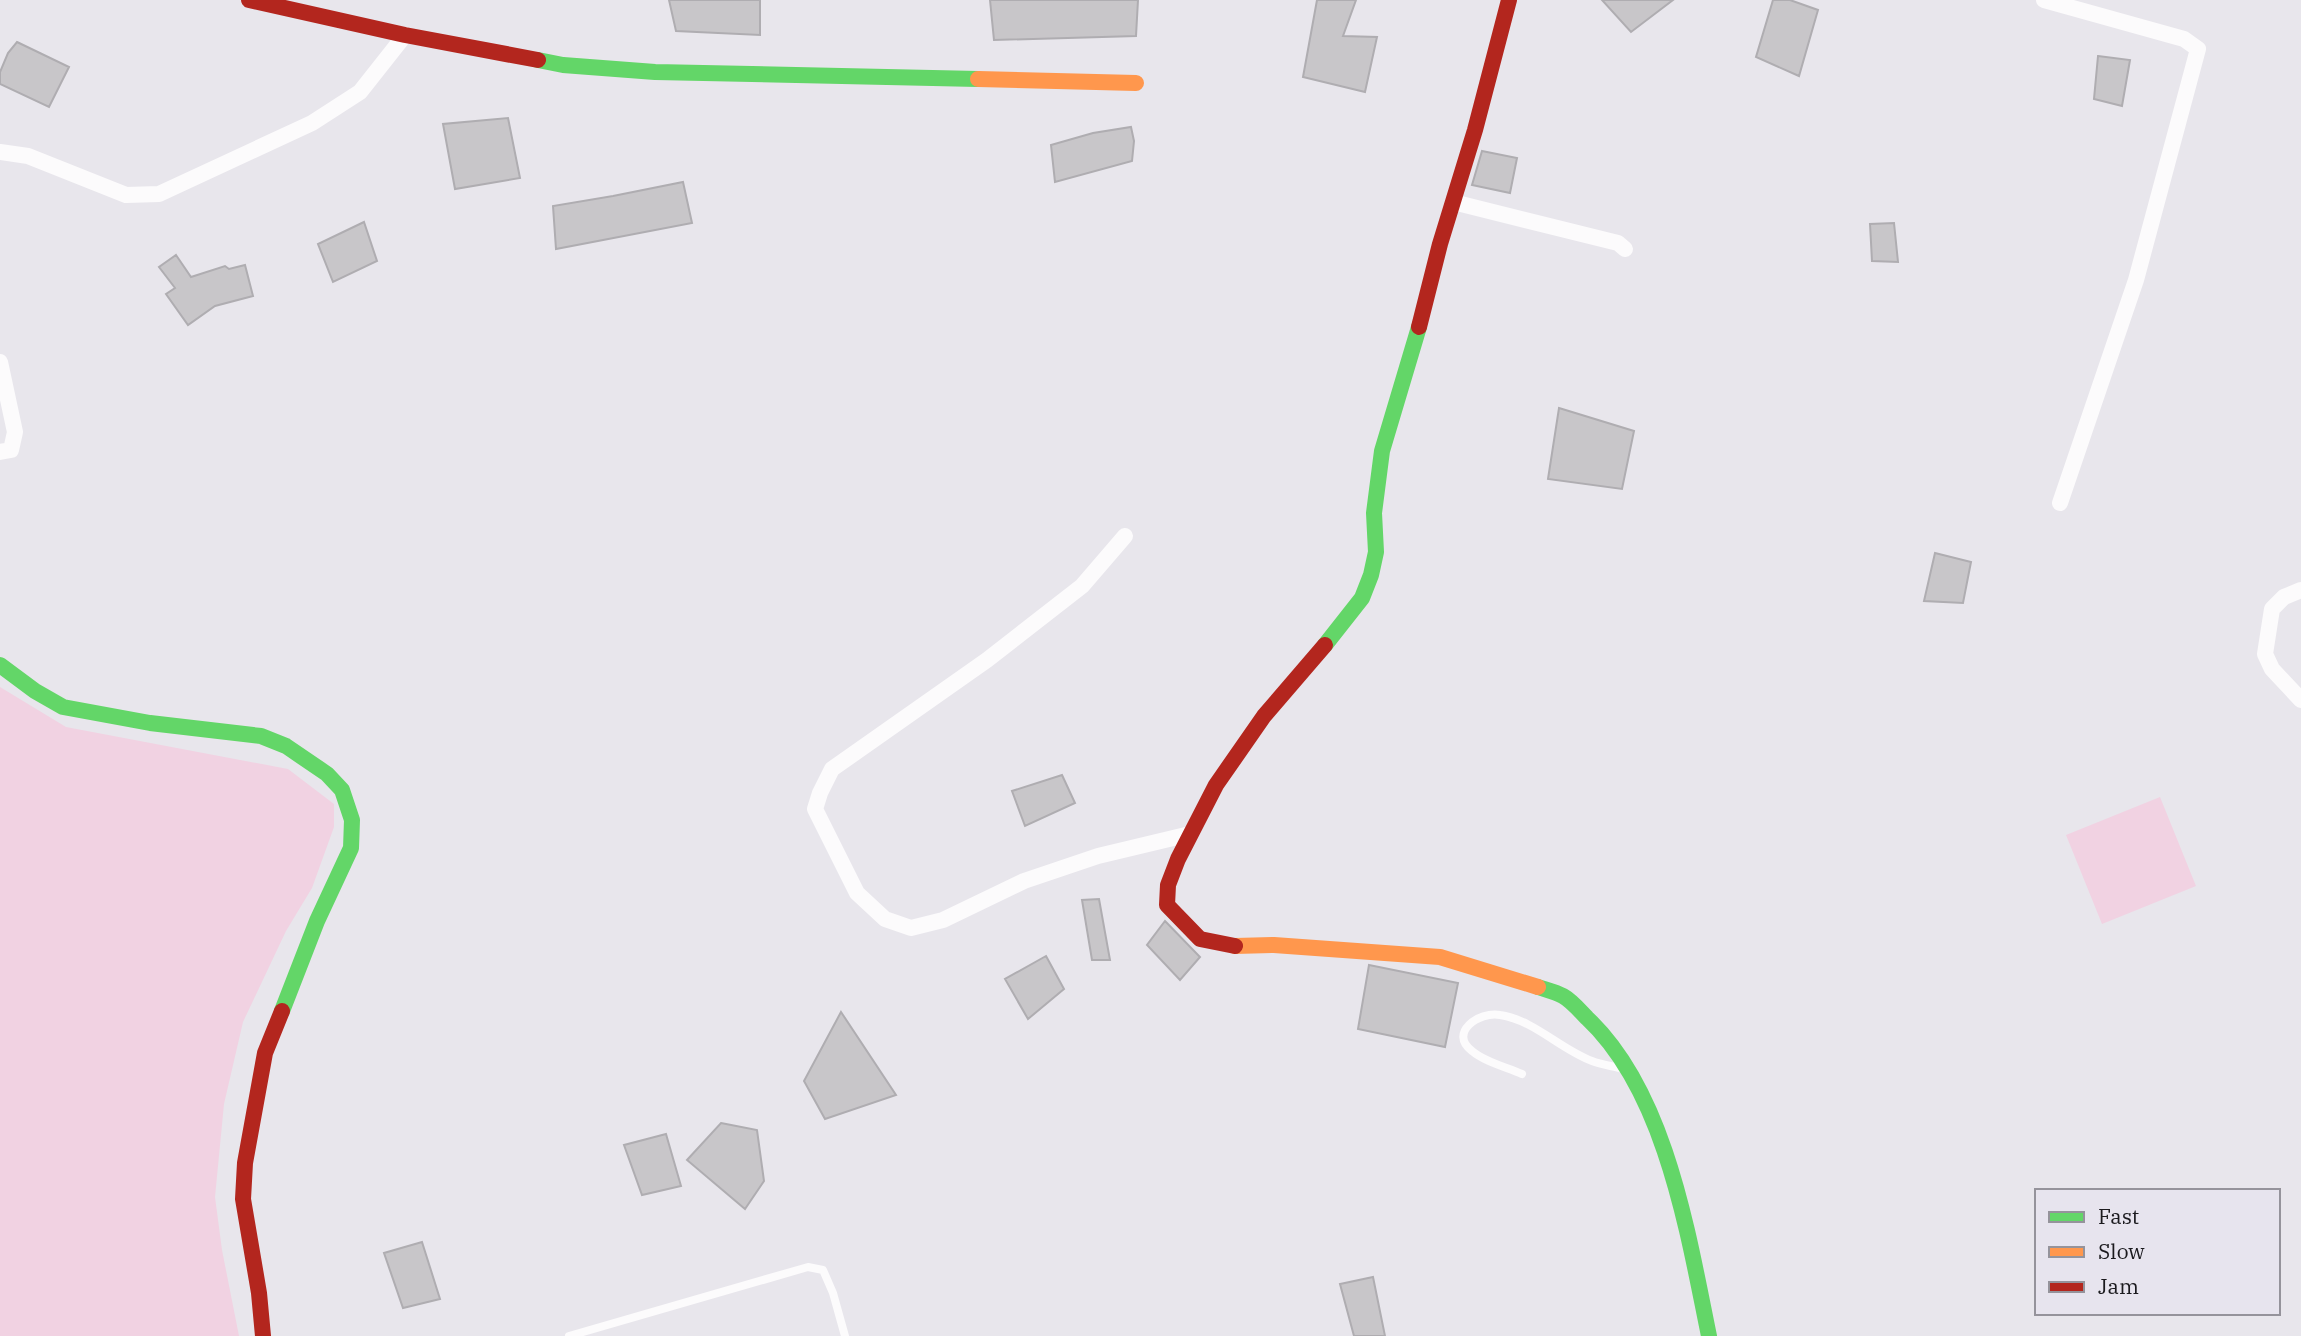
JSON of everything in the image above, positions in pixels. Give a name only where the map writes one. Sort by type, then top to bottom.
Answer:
[{"type":"street","points":[[251,0],[405,35],[563,65],[656,72],[1136,83]]},
{"type":"street","points":[[1509,0],[1475,130],[1440,244],[1416,340],[1382,450],[1374,513],[1376,552],[1371,575],[1362,598],[1264,716],[1216,785],[1190,834],[1168,885],[1167,905],[1200,939],[1230,946],[1275,944],[1440,957],[1520,980],[1565,997],[1598,1028],[1629,1071],[1651,1117],[1680,1198],[1709,1336]]},
{"type":"street","points":[[2044,0],[2184,39],[2198,49],[2136,280],[2060,503]]},
{"type":"street","points":[[0,152],[28,156],[125,195],[159,194],[312,123],[360,92],[405,35]]},
{"type":"street","points":[[1453,202],[1618,243],[1625,249]]},
{"type":"street","points":[[0,362],[15,432],[11,450],[0,452]]},
{"type":"street","points":[[1125,536],[1082,586],[986,660],[832,769],[820,793],[816,809],[857,893],[885,919],[911,928],[943,920],[1024,881],[1098,856],[1190,834]]},
{"type":"street","points":[[2301,590],[2284,597],[2272,609],[2265,653],[2272,670],[2301,700]]},
{"type":"street","points":[[0,666],[63,707],[150,723],[261,736],[286,746],[327,774],[342,790],[348,804],[352,820],[351,848],[317,921],[265,1052],[245,1163],[243,1199],[259,1293],[263,1336]]},
{"type":"lane","points":[[1522,1074],[1473,1052],[1464,1037],[1465,1029],[1471,1022],[1488,1014],[1520,1020],[1590,1061],[1629,1071]]},
{"type":"lane","points":[[569,1336],[808,1267],[823,1270],[833,1293],[845,1336]]},
{"type":"shaded area","points":[[0,687],[66,727],[288,769],[334,804],[334,827],[312,888],[286,931],[243,1022],[224,1104],[215,1197],[222,1250],[239,1336],[0,1336]]},
{"type":"shaded area","points":[[2160,797],[2196,886],[2102,924],[2066,835]]},
{"type":"building","points":[[669,0],[760,0],[760,35],[676,31]]},
{"type":"building","points":[[990,0],[1138,0],[1136,36],[994,40]]},
{"type":"building","points":[[1317,0],[1356,0],[1343,36],[1377,37],[1365,92],[1303,77]]},
{"type":"building","points":[[1602,0],[1673,0],[1631,32]]},
{"type":"building","points":[[1773,0],[1790,0],[1818,10],[1799,76],[1756,57]]},
{"type":"building","points":[[17,42],[69,67],[49,107],[0,84],[0,72],[8,53]]},
{"type":"building","points":[[2098,56],[2130,60],[2122,106],[2094,99]]},
{"type":"building","points":[[508,118],[520,178],[455,189],[443,124]]},
{"type":"building","points":[[1131,127],[1134,141],[1132,161],[1055,182],[1051,145],[1093,133]]},
{"type":"building","points":[[1482,151],[1517,158],[1510,193],[1472,185]]},
{"type":"building","points":[[683,182],[692,223],[556,249],[553,206]]},
{"type":"building","points":[[364,222],[377,261],[333,282],[318,244]]},
{"type":"building","points":[[1894,223],[1898,262],[1872,261],[1870,224]]},
{"type":"building","points":[[176,255],[191,277],[225,266],[229,269],[245,265],[253,296],[215,306],[188,325],[166,294],[175,288],[159,267]]},
{"type":"building","points":[[1559,408],[1634,431],[1622,489],[1548,479]]},
{"type":"building","points":[[1935,553],[1971,562],[1963,603],[1924,601]]},
{"type":"building","points":[[1062,775],[1075,803],[1025,826],[1012,791]]},
{"type":"building","points":[[1099,899],[1110,960],[1092,960],[1082,900]]},
{"type":"building","points":[[1165,921],[1200,957],[1180,980],[1147,945]]},
{"type":"building","points":[[1046,956],[1064,989],[1028,1019],[1005,979]]},
{"type":"building","points":[[1369,965],[1458,983],[1445,1047],[1358,1029]]},
{"type":"building","points":[[841,1012],[896,1095],[825,1119],[804,1081]]},
{"type":"building","points":[[721,1123],[757,1130],[764,1181],[745,1209],[687,1160]]},
{"type":"building","points":[[666,1134],[681,1186],[642,1195],[624,1145]]},
{"type":"building","points":[[422,1242],[440,1299],[403,1308],[384,1253]]},
{"type":"building","points":[[1373,1277],[1385,1336],[1354,1336],[1340,1284]]},
{"type":"traffic: fast","points":[[538,60],[563,65],[655,72],[978,79]]},
{"type":"traffic: fast","points":[[1325,645],[1362,598],[1371,575],[1376,552],[1374,513],[1382,451],[1419,327]]},
{"type":"traffic: fast","points":[[0,665],[35,691],[63,707],[150,723],[261,736],[286,746],[327,774],[342,790],[352,820],[351,848],[317,921],[282,1011]]},
{"type":"traffic: fast","points":[[1538,987],[1560,995],[1576,1006],[1614,1049],[1636,1085],[1655,1124],[1670,1166],[1709,1336]]},
{"type":"traffic: slow","points":[[978,79],[1136,83]]},
{"type":"traffic: slow","points":[[1235,946],[1274,945],[1440,957],[1538,987]]},
{"type":"traffic: jam","points":[[249,0],[405,35],[538,60]]},
{"type":"traffic: jam","points":[[1419,327],[1509,0]]},
{"type":"traffic: jam","points":[[1235,946],[1200,939],[1167,905],[1168,885],[1178,859],[1216,785],[1264,716],[1325,645]]},
{"type":"traffic: jam","points":[[263,1336],[259,1293],[243,1199],[245,1163],[265,1053],[282,1011]]}]
